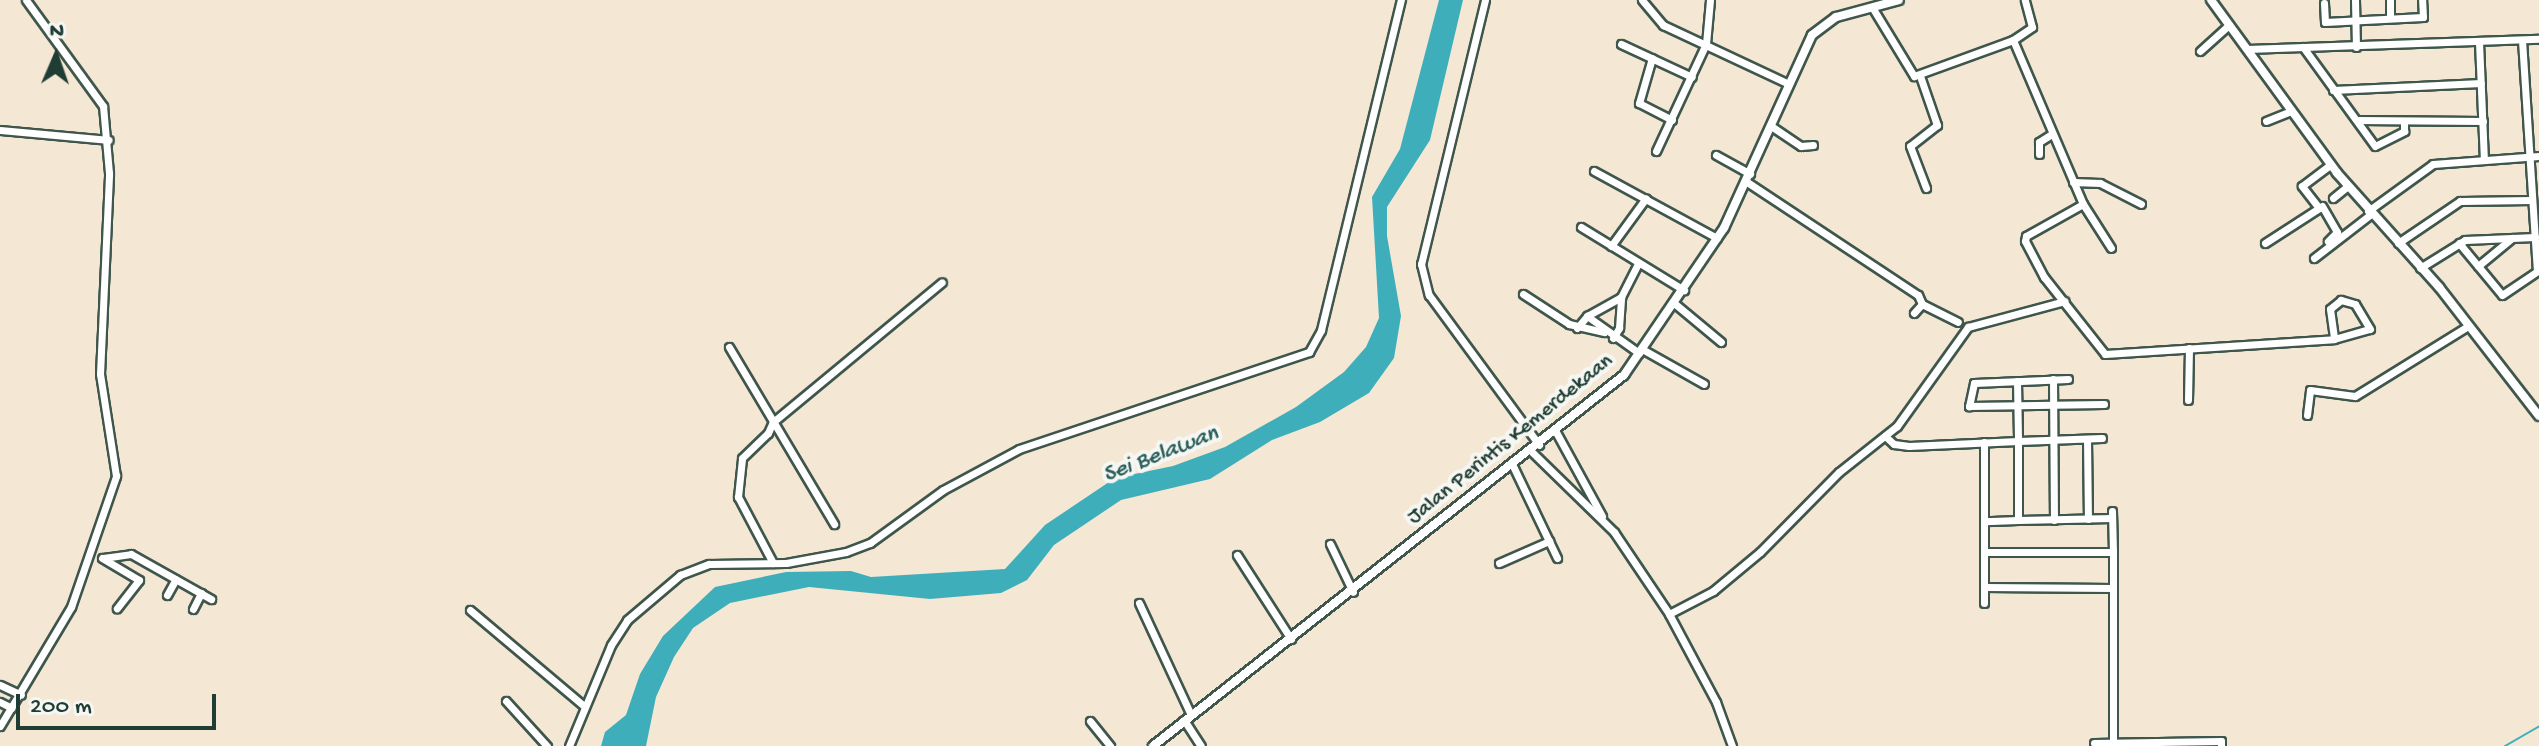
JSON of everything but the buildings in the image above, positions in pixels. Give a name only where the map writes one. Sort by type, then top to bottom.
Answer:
[{"type":"main road","name":"Jalan Perintis Kemerdekaan","points":[[1153,746],[1513,466],[1624,375],[1717,238],[1749,178],[1787,83],[1821,25],[1899,0]]},
{"type":"main road","points":[[2211,0],[2348,186],[2439,287],[2539,416]]},
{"type":"street","points":[[0,726],[71,607],[93,553],[116,476],[100,374],[109,140],[101,101],[26,0]]},
{"type":"street","points":[[569,746],[627,620],[672,582],[709,564],[773,563],[822,557],[870,543],[943,490],[1019,449],[1309,352],[1321,330],[1401,0]]},
{"type":"street","points":[[1485,0],[1421,264],[1429,295],[1535,448],[1603,518]]},
{"type":"street","points":[[1642,0],[1663,25],[1787,83]]},
{"type":"street","points":[[1656,151],[1706,44],[1710,0]]},
{"type":"street","points":[[1872,7],[1909,73],[1920,76],[2013,40],[2032,27],[2025,0]]},
{"type":"street","points":[[2355,0],[2356,47]]},
{"type":"street","points":[[2390,0],[2390,18]]},
{"type":"street","points":[[2324,3],[2325,22],[2423,17],[2422,0]]},
{"type":"street","points":[[2200,51],[2229,25]]},
{"type":"street","points":[[2247,49],[2539,39]]},
{"type":"street","points":[[2013,40],[2083,203],[2111,248]]},
{"type":"street","points":[[2459,243],[2502,295],[2538,271],[2532,200],[2534,157],[2522,40]]},
{"type":"street","points":[[2479,42],[2484,159]]},
{"type":"street","points":[[1621,44],[1692,77]]},
{"type":"street","points":[[2303,47],[2379,147],[2404,131],[2404,121]]},
{"type":"street","points":[[1652,58],[1639,103],[1672,120]]},
{"type":"street","points":[[1920,76],[1937,125],[1910,146],[1926,188]]},
{"type":"street","points":[[2333,90],[2481,83]]},
{"type":"street","points":[[2266,121],[2291,111]]},
{"type":"street","points":[[2357,120],[2483,121]]},
{"type":"street","points":[[1771,126],[1801,146],[1813,145]]},
{"type":"street","points":[[0,130],[109,140]]},
{"type":"street","points":[[2039,154],[2039,142],[2052,134]]},
{"type":"street","points":[[1716,155],[1918,295],[1922,304],[1958,322]]},
{"type":"street","points":[[2331,164],[2302,186],[2337,233],[2314,255],[2426,167],[2484,159],[2534,157]]},
{"type":"street","points":[[1594,171],[1717,238]]},
{"type":"street","points":[[2074,183],[2100,183],[2141,204]]},
{"type":"street","points":[[2333,198],[2348,186]]},
{"type":"street","points":[[1611,246],[1646,198]]},
{"type":"street","points":[[2398,243],[2460,201],[2532,200]]},
{"type":"street","points":[[2083,203],[2025,238],[2039,271],[2105,354],[2189,348],[2272,347],[2334,339],[2370,329],[2355,304],[2341,300],[2330,309],[2334,339]]},
{"type":"street","points":[[2265,243],[2320,207]]},
{"type":"street","points":[[1581,227],[1637,265],[1684,290]]},
{"type":"street","points":[[2420,268],[2459,243],[2535,237]]},
{"type":"street","points":[[2478,266],[2512,238]]},
{"type":"street","points":[[1613,338],[1619,328],[1621,297],[1637,265]]},
{"type":"street","points":[[773,563],[738,497],[739,463],[773,422],[942,282]]},
{"type":"street","points":[[1523,294],[1577,328],[1604,332]]},
{"type":"street","points":[[1577,328],[1587,316],[1621,297]]},
{"type":"street","points":[[1669,614],[1713,591],[1748,562],[1839,472],[1885,436],[1950,358],[1968,327],[2065,301]]},
{"type":"street","points":[[1674,303],[1721,342]]},
{"type":"street","points":[[1914,313],[1922,304]]},
{"type":"street","points":[[1587,316],[1613,338],[1704,384]]},
{"type":"street","points":[[2307,415],[2310,390],[2355,396],[2468,326]]},
{"type":"street","points":[[729,347],[834,524]]},
{"type":"street","points":[[2188,400],[2189,348]]},
{"type":"street","points":[[2053,379],[2054,520]]},
{"type":"street","points":[[2068,379],[1971,384],[1969,406],[2104,404]]},
{"type":"street","points":[[2017,381],[2018,520]]},
{"type":"street","points":[[1556,432],[1603,518],[1669,614],[1716,702],[1732,746]]},
{"type":"street","points":[[1885,436],[1894,444],[1909,446],[2102,438]]},
{"type":"street","points":[[2087,439],[2088,519]]},
{"type":"street","points":[[1984,442],[1984,603]]},
{"type":"street","points":[[1513,466],[1557,558]]},
{"type":"street","points":[[1984,521],[2088,519],[2112,515],[2113,744]]},
{"type":"street","points":[[1499,563],[1549,541]]},
{"type":"street","points":[[1330,544],[1353,592]]},
{"type":"street","points":[[1985,552],[2113,552]]},
{"type":"street","points":[[93,553],[139,580],[117,608]]},
{"type":"street","points":[[103,558],[131,554],[211,599]]},
{"type":"street","points":[[1237,555],[1291,639]]},
{"type":"street","points":[[167,595],[176,579]]},
{"type":"street","points":[[1984,587],[2113,588]]},
{"type":"street","points":[[193,609],[201,593]]},
{"type":"street","points":[[1139,603],[1201,746]]},
{"type":"street","points":[[470,610],[585,707]]},
{"type":"street","points":[[0,685],[21,695]]},
{"type":"street","points":[[506,701],[547,746]]},
{"type":"street","points":[[0,702],[12,708]]},
{"type":"street","points":[[1090,721],[1110,746]]},
{"type":"street","points":[[2094,743],[2221,741],[2221,746]]},
{"type":"water","name":"Sei Belawan","points":[[1439,0],[1463,0],[1430,140],[1387,207],[1387,236],[1401,316],[1394,358],[1369,393],[1320,422],[1272,440],[1210,479],[1121,500],[1054,545],[1027,580],[1001,593],[930,599],[809,587],[730,603],[693,628],[674,657],[656,697],[646,746],[601,746],[605,732],[626,715],[640,674],[663,636],[715,587],[786,572],[851,571],[871,577],[1005,569],[1045,525],[1115,478],[1173,466],[1225,447],[1296,407],[1344,372],[1366,347],[1379,318],[1372,197],[1400,149]]},
{"type":"waterway","points":[[2505,746],[2539,726]]}]
